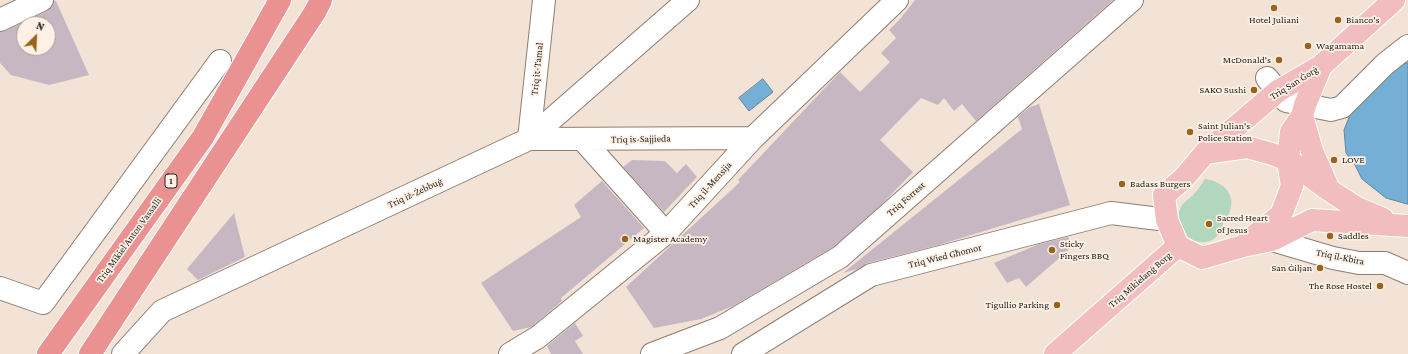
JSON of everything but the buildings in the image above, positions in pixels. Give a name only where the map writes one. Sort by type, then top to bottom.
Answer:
[{"type":"highway","name":"Triq Mikiel Anton Vassalli","points":[[48,354],[203,137],[280,0]]},
{"type":"highway","points":[[90,354],[316,12],[321,0]]},
{"type":"main road","name":"Triq San Ġorġ","points":[[1178,246],[1167,220],[1164,195],[1183,179],[1205,153],[1273,85],[1321,66],[1394,0]]},
{"type":"main road","points":[[1243,246],[1281,215],[1292,186],[1288,160],[1291,132],[1303,110],[1321,66]]},
{"type":"main road","points":[[1303,110],[1312,151],[1329,190]]},
{"type":"main road","points":[[1205,153],[1247,146],[1288,160],[1329,190],[1357,208],[1402,225]]},
{"type":"main road","name":"Triq Mikielanġ Borg","points":[[1055,354],[1178,246],[1202,258],[1243,246],[1272,240],[1312,220],[1402,225]]},
{"type":"street","points":[[0,20],[42,0]]},
{"type":"street","name":"Triq it-Tamal","points":[[530,139],[544,0]]},
{"type":"street","name":"Triq iż-Żebbuġ","points":[[123,354],[162,311],[530,139],[688,0]]},
{"type":"street","name":"Triq il-Mensija","points":[[510,354],[538,336],[666,233],[753,138],[897,0]]},
{"type":"street","name":"Triq Forrest","points":[[652,354],[720,328],[840,257],[1132,0]]},
{"type":"street","points":[[1273,85],[1286,101],[1303,110],[1331,110],[1342,107],[1385,64],[1408,46]]},
{"type":"street","points":[[0,288],[43,303],[220,61]]},
{"type":"street","name":"Triq is-Sajjieda","points":[[530,139],[753,138]]},
{"type":"street","points":[[582,139],[666,233]]},
{"type":"street","name":"Triq Wied Għomor","points":[[743,354],[871,275],[1111,213],[1167,220]]},
{"type":"street","name":"Triq il-Kbira","points":[[1272,240],[1333,258],[1359,263],[1385,263],[1408,273]]},
{"type":"street","points":[[840,257],[871,275]]},
{"type":"green space","points":[[1205,179],[1216,182],[1225,188],[1230,196],[1231,207],[1217,236],[1207,242],[1202,242],[1193,240],[1184,234],[1181,230],[1178,215],[1182,205],[1194,194]]},
{"type":"water","points":[[1408,63],[1407,204],[1386,198],[1362,179],[1355,165],[1346,153],[1344,130],[1354,105],[1394,68]]},
{"type":"water","points":[[763,79],[773,92],[749,111],[739,98]]},
{"type":"place","name":"Hotel Juliani","points":[[1274,8]]},
{"type":"place","name":"Bianco's","points":[[1338,20]]},
{"type":"place","name":"Wagamama","points":[[1308,46]]},
{"type":"place","name":"McDonald's","points":[[1279,60]]},
{"type":"place","name":"SAKO Sushi","points":[[1254,90]]},
{"type":"place","name":"Saint Julian's Police Station","points":[[1190,132]]},
{"type":"place","name":"LOVE","points":[[1334,160]]},
{"type":"place","name":"Badass Burgers","points":[[1122,184]]},
{"type":"place","name":"Sacred Heart of Jesus","points":[[1209,224]]},
{"type":"place","name":"Saddles","points":[[1330,236]]},
{"type":"place","name":"Magister Academy","points":[[625,239]]},
{"type":"place","name":"Sticky Fingers BBQ","points":[[1052,250]]},
{"type":"place","name":"San Ġiljan","points":[[1320,268]]},
{"type":"place","name":"The Rose Hostel","points":[[1380,286]]},
{"type":"place","name":"Tigullio Parking","points":[[1057,305]]}]
